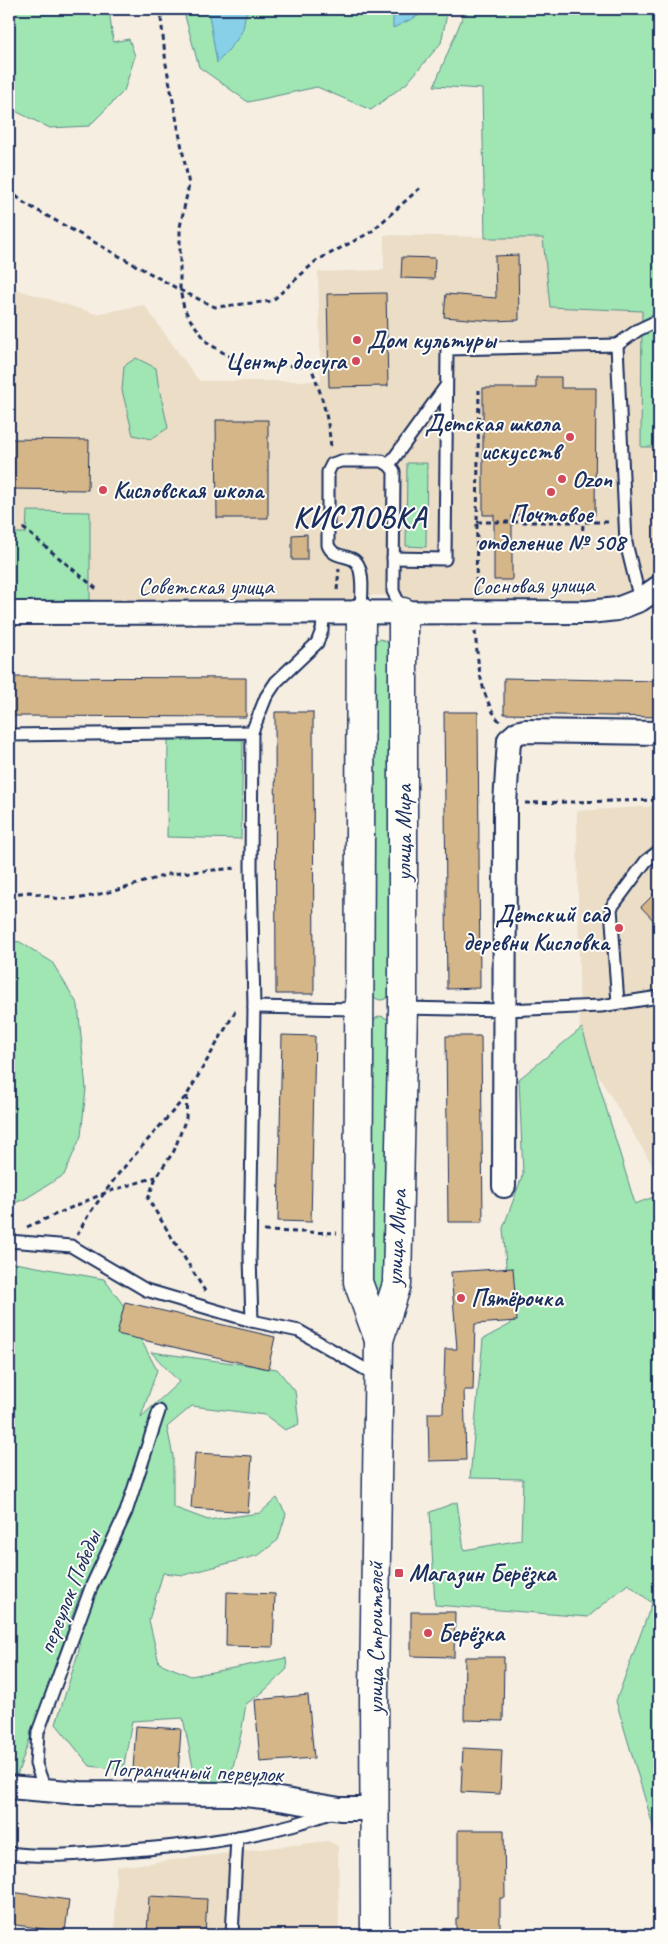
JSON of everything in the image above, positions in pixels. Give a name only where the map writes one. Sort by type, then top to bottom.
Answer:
[{"type":"street","name":"Сосновая улица","points":[[403,612],[589,612],[617,609],[640,600],[659,587]]},
{"type":"street","name":"улица Мира","points":[[360,612],[358,1282],[379,1340]]},
{"type":"street","name":"Советская улица","points":[[9,613],[403,612]]},
{"type":"street","name":"улица Мира","points":[[379,1340],[397,1284],[404,1008],[403,612]]},
{"type":"street","points":[[504,1186],[505,804],[509,740],[516,733],[524,731],[659,733]]},
{"type":"street","points":[[360,1007],[404,1008]]},
{"type":"street","name":"улица Строителей","points":[[375,1935],[374,1692],[379,1340]]},
{"type":"street","name":"Пограничный переулок","points":[[9,1787],[46,1792],[235,1794],[340,1809],[375,1809]]},
{"type":"lane","points":[[393,558],[445,559],[447,349],[617,345],[638,330],[659,320]]},
{"type":"lane","points":[[617,345],[626,543],[640,600]]},
{"type":"lane","points":[[389,465],[446,386]]},
{"type":"lane","points":[[360,612],[360,568],[354,560],[339,556],[330,549],[327,541],[327,477],[332,464],[341,460],[382,462],[389,465],[395,475],[393,591],[403,612]]},
{"type":"lane","points":[[252,1322],[251,1231],[254,1007],[251,867],[252,732],[266,696],[276,682],[317,643],[322,630],[324,611]]},
{"type":"lane","points":[[9,735],[252,732]]},
{"type":"lane","points":[[618,1003],[611,908],[646,861],[659,850]]},
{"type":"lane","points":[[404,1008],[505,1010],[601,1006],[658,998]]},
{"type":"lane","points":[[254,1007],[354,1009],[360,1007]]},
{"type":"lane","points":[[9,1241],[71,1246],[146,1290],[252,1322],[299,1331],[378,1377]]},
{"type":"lane","name":"переулок Победы","points":[[46,1792],[36,1764],[38,1732],[92,1585],[126,1512],[159,1411]]},
{"type":"lane","points":[[9,1853],[85,1854],[208,1842],[309,1820],[340,1809]]},
{"type":"lane","points":[[232,1935],[237,1837]]},
{"type":"path","points":[[160,9],[166,64],[189,185],[180,227],[180,290],[184,308],[208,344],[238,362],[311,368],[322,395],[330,426],[332,464]]},
{"type":"path","points":[[9,190],[24,203],[180,290],[215,307],[272,301],[316,261],[371,232],[420,187]]},
{"type":"path","points":[[479,390],[477,652],[483,687],[492,712],[512,736]]},
{"type":"path","points":[[477,522],[625,522]]},
{"type":"path","points":[[582,548],[583,522]]},
{"type":"path","points":[[23,528],[99,591]]},
{"type":"path","points":[[337,590],[339,556]]},
{"type":"path","points":[[505,804],[659,800]]},
{"type":"path","points":[[9,894],[30,892],[59,899],[82,898],[169,874],[251,867]]},
{"type":"path","points":[[71,1246],[89,1214],[107,1192],[119,1173],[187,1095],[235,1012],[254,1007]]},
{"type":"path","points":[[187,1095],[186,1118],[174,1151],[156,1177],[148,1199],[218,1312]]},
{"type":"path","points":[[26,1227],[107,1192],[156,1177]]},
{"type":"path","points":[[251,1231],[342,1233]]},
{"type":"shaded area","points":[[384,235],[543,238],[550,307],[642,311],[641,446],[659,447],[659,574],[629,594],[612,601],[412,602],[405,596],[356,595],[350,601],[332,604],[194,600],[9,601],[9,287],[96,314],[144,305],[199,381],[321,381],[318,272],[384,270]]},
{"type":"shaded area","name":"Детский сад деревни Кисловка","points":[[659,806],[659,1176],[580,1045],[577,811]]},
{"type":"shaded area","points":[[327,1841],[338,1846],[339,1935],[115,1935],[116,1867]]},
{"type":"green space","points":[[9,9],[109,9],[113,42],[129,39],[135,56],[124,91],[89,126],[50,128],[9,108]]},
{"type":"green space","points":[[183,9],[448,9],[441,43],[407,83],[371,110],[317,87],[248,102],[199,67]]},
{"type":"green space","points":[[466,9],[659,9],[659,447],[641,447],[642,311],[550,307],[543,238],[485,238],[482,89],[434,86]]},
{"type":"green space","points":[[136,358],[156,368],[168,428],[151,439],[133,435],[122,390],[124,366]]},
{"type":"green space","points":[[407,463],[427,463],[426,547],[406,546]]},
{"type":"green space","points":[[27,511],[90,512],[90,600],[9,601],[9,533],[26,533]]},
{"type":"green space","points":[[380,639],[386,641],[390,646],[390,994],[384,1000],[376,999],[372,994],[374,641]]},
{"type":"green space","points":[[168,738],[243,740],[241,839],[167,837]]},
{"type":"green space","points":[[9,940],[20,942],[52,962],[78,1005],[86,1089],[81,1136],[64,1175],[25,1199],[9,1205]]},
{"type":"green space","points":[[381,1016],[390,1020],[386,1288],[380,1297],[371,1296],[372,1023]]},
{"type":"green space","points":[[582,1028],[635,1204],[659,1195],[659,1846],[616,1701],[652,1603],[628,1584],[588,1617],[435,1605],[430,1512],[457,1502],[464,1550],[521,1540],[523,1479],[470,1478],[483,1339],[511,1324],[503,1228],[523,1174],[519,1079]]},
{"type":"green space","points":[[9,1262],[104,1279],[121,1302],[157,1370],[141,1417],[179,1382],[151,1352],[277,1369],[295,1391],[299,1424],[285,1430],[265,1415],[192,1406],[167,1427],[173,1456],[173,1507],[208,1520],[260,1513],[277,1498],[286,1514],[278,1540],[259,1555],[184,1575],[163,1573],[149,1620],[159,1663],[191,1676],[286,1658],[287,1669],[263,1692],[246,1704],[230,1779],[197,1787],[183,1718],[132,1721],[123,1770],[90,1766],[56,1724],[79,1650],[82,1588],[15,1781],[9,1780]]},
{"type":"water","points":[[208,9],[249,9],[240,35],[217,63]]},
{"type":"water","points":[[393,9],[418,9],[418,16],[393,28]]},
{"type":"building","points":[[518,255],[519,320],[493,321],[444,317],[446,294],[496,298],[495,256]]},
{"type":"building","points":[[402,257],[435,258],[434,279],[401,278]]},
{"type":"building","name":"Дом культуры","points":[[386,293],[388,386],[329,387],[327,294]]},
{"type":"building","points":[[536,377],[561,377],[561,388],[596,388],[595,515],[512,515],[512,580],[494,580],[494,515],[483,515],[483,388],[536,388]]},
{"type":"building","points":[[216,420],[268,420],[268,518],[217,518]]},
{"type":"building","points":[[9,439],[89,440],[88,490],[9,489]]},
{"type":"building","points":[[307,534],[307,560],[292,560],[292,535]]},
{"type":"building","points":[[9,677],[246,678],[246,717],[9,716]]},
{"type":"building","points":[[504,678],[659,681],[659,717],[504,714]]},
{"type":"building","points":[[275,712],[313,712],[314,994],[276,994]]},
{"type":"building","points":[[444,712],[478,712],[480,988],[447,989]]},
{"type":"building","points":[[659,889],[659,926],[641,907]]},
{"type":"building","points":[[282,1035],[315,1036],[311,1222],[278,1221]]},
{"type":"building","points":[[446,1036],[481,1036],[483,1222],[448,1222]]},
{"type":"building","points":[[513,1268],[517,1321],[475,1324],[473,1390],[464,1390],[466,1460],[429,1461],[428,1413],[443,1413],[445,1349],[457,1349],[451,1272]]},
{"type":"building","points":[[125,1302],[275,1337],[268,1369],[117,1334]]},
{"type":"building","points":[[195,1453],[252,1456],[248,1512],[191,1508]]},
{"type":"building","points":[[227,1592],[275,1594],[273,1647],[226,1646]]},
{"type":"building","points":[[411,1612],[455,1612],[454,1657],[411,1656]]},
{"type":"building","points":[[465,1657],[504,1657],[503,1721],[464,1720]]},
{"type":"building","points":[[308,1695],[314,1758],[260,1762],[255,1700]]},
{"type":"building","points":[[136,1726],[181,1729],[178,1774],[133,1770]]},
{"type":"building","points":[[463,1748],[502,1750],[500,1794],[461,1792]]},
{"type":"building","points":[[458,1830],[504,1830],[505,1898],[500,1898],[500,1935],[456,1935],[456,1919],[458,1919]]},
{"type":"building","points":[[11,1892],[69,1900],[65,1932],[9,1924]]},
{"type":"building","points":[[149,1896],[207,1899],[205,1935],[147,1934]]},
{"type":"place","name":"Дом культуры","points":[[357,340]]},
{"type":"place","name":"Центр досуга","points":[[356,361]]},
{"type":"place","name":"Детская школа искусств","points":[[570,437]]},
{"type":"place","name":"Ozon","points":[[562,479]]},
{"type":"place","name":"Кисловская школа","points":[[103,490]]},
{"type":"place","name":"Почтовое отделение № 508","points":[[551,492]]},
{"type":"place","name":"Детский сад деревни Кисловка","points":[[619,928]]},
{"type":"place","name":"Пятёрочка","points":[[461,1298]]},
{"type":"place","name":"Магазин Берёзка","points":[[399,1573]]},
{"type":"place","name":"Берёзка","points":[[428,1633]]},
{"type":"district","name":"КИСЛОВКА","points":[[360,517]]}]
